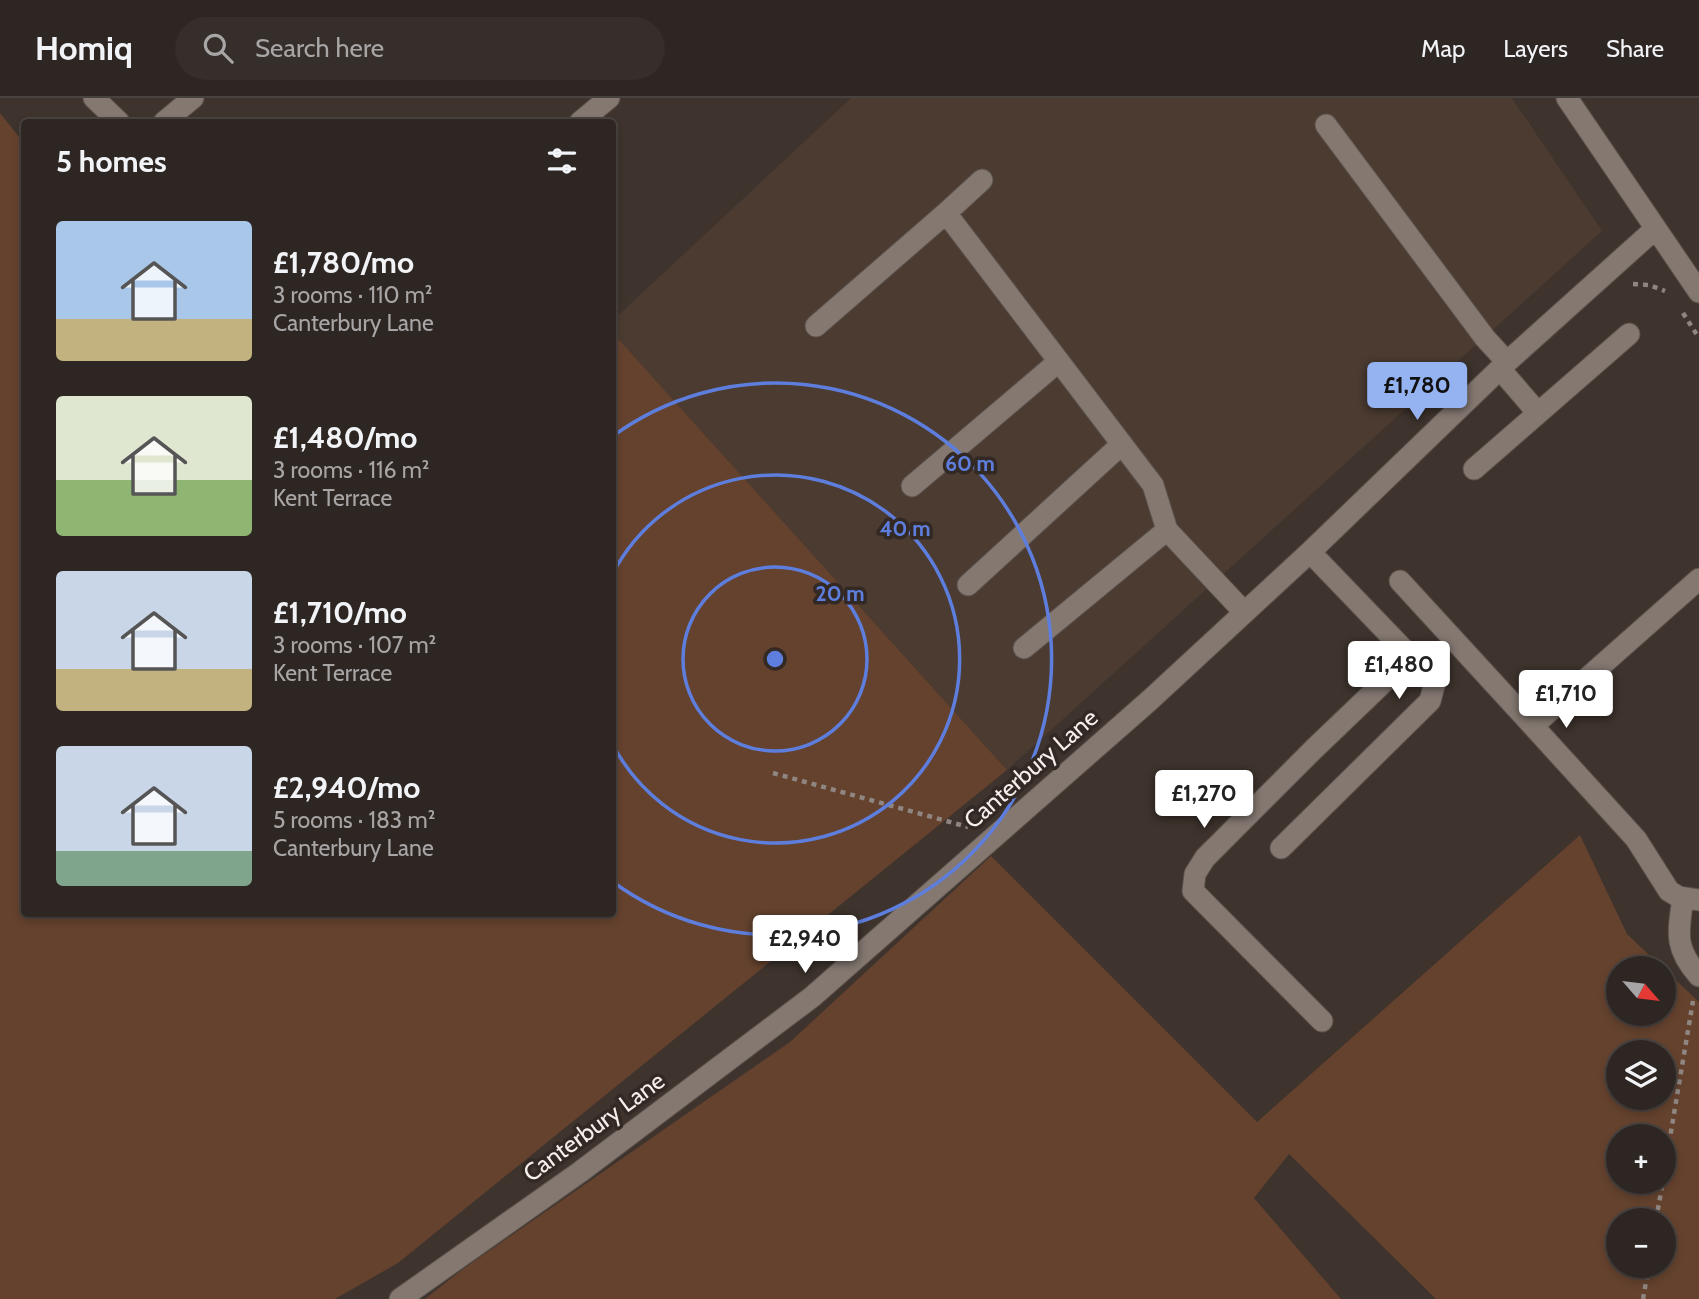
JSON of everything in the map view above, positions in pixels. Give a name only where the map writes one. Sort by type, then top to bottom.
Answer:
[{"type":"street","points":[[94,98],[116,119]]},
{"type":"street","points":[[168,119],[193,98]]},
{"type":"street","points":[[584,119],[609,98]]},
{"type":"street","points":[[1567,98],[1699,292]]},
{"type":"street","points":[[1326,125],[1538,413]]},
{"type":"street","points":[[816,326],[982,180]]},
{"type":"street","points":[[946,213],[1153,485],[1167,530],[1244,612]]},
{"type":"street","name":"Canterbury Lane","points":[[400,1299],[580,1172],[812,997],[1150,700],[1310,552],[1503,366],[1655,229]]},
{"type":"street","points":[[1474,469],[1629,334]]},
{"type":"street","points":[[912,486],[1058,362]]},
{"type":"street","points":[[968,585],[1122,444]]},
{"type":"street","points":[[1024,648],[1167,530]]},
{"type":"street","points":[[1281,848],[1430,701],[1435,682],[1310,552]]},
{"type":"street","points":[[1533,726],[1699,579]]},
{"type":"street","points":[[1400,581],[1636,839],[1669,891],[1691,899],[1679,932],[1680,947],[1698,975]]},
{"type":"street","points":[[1322,1021],[1194,891],[1195,874],[1205,858],[1410,657]]},
{"type":"path","points":[[773,773],[938,817],[996,836]]},
{"type":"path","points":[[1672,1124],[1698,975]]},
{"type":"path","points":[[1643,1299],[1647,1278]]},
{"type":"shaded area","points":[[851,98],[1512,98],[1602,231],[1007,770],[616,336],[616,317]]},
{"type":"shaded area","points":[[0,113],[21,139],[21,917],[616,917],[616,336],[1007,770],[398,1263],[335,1299],[0,1299]]},
{"type":"shaded area","points":[[1580,835],[1627,934],[1650,956],[1606,956],[1606,1026],[1676,1026],[1676,980],[1699,1002],[1699,1299],[1436,1299],[1289,1154],[1254,1198],[1341,1299],[425,1299],[463,1269],[790,1042],[991,856],[1257,1122]]}]
